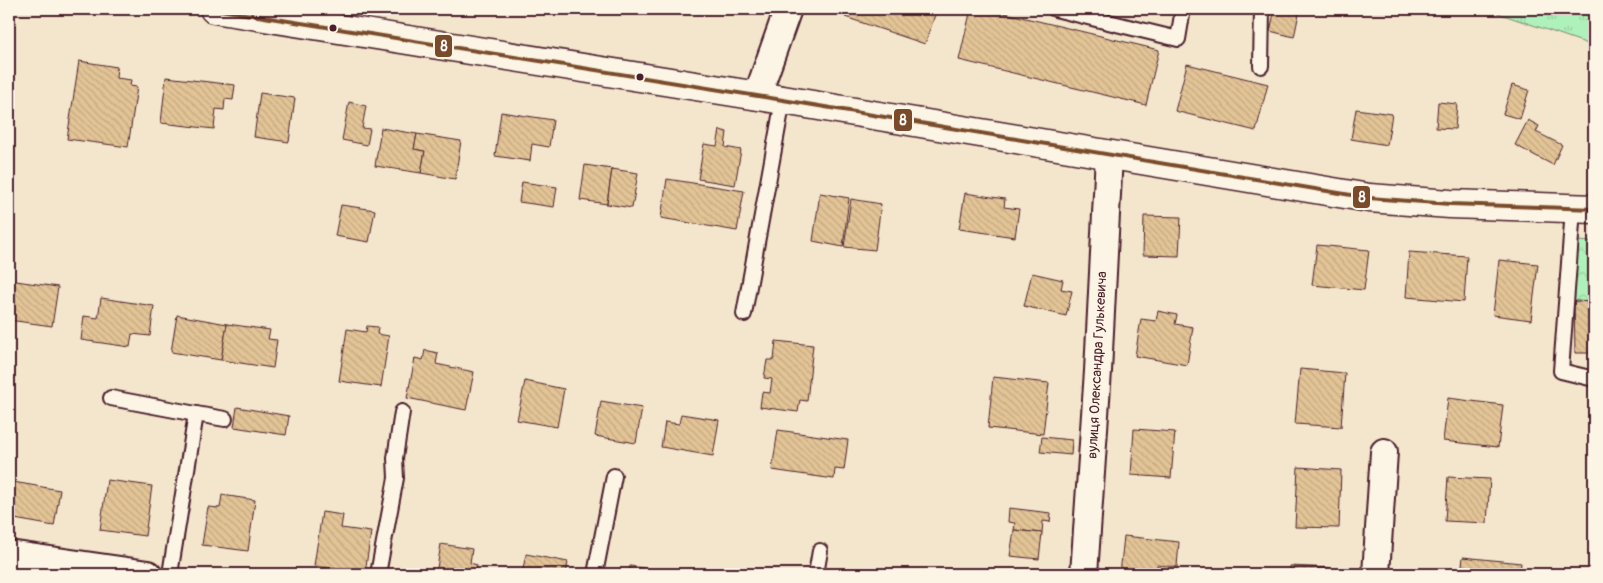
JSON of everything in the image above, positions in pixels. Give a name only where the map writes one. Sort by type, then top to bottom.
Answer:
[{"type":"street","points":[[214,9],[313,17],[770,98],[1369,198],[1450,204],[1584,209]]},
{"type":"street","points":[[770,98],[788,9]]},
{"type":"street","name":"вулиця Олександра Гулькевича","points":[[1084,574],[1098,371],[1109,155]]},
{"type":"street","points":[[1376,574],[1384,452]]},
{"type":"street","points":[[9,554],[148,574]]},
{"type":"lane","points":[[1055,9],[1178,39],[1183,9]]},
{"type":"lane","points":[[1262,9],[1262,66]]},
{"type":"lane","points":[[744,314],[770,98]]},
{"type":"lane","points":[[1584,209],[1562,371],[1594,379]]},
{"type":"lane","points":[[111,398],[225,418]]},
{"type":"lane","points":[[378,574],[396,478],[395,458],[402,412]]},
{"type":"lane","points":[[170,574],[196,414]]},
{"type":"lane","points":[[595,574],[614,476]]},
{"type":"lane","points":[[816,574],[820,550]]},
{"type":"green space","points":[[1486,9],[1594,9],[1594,46]]},
{"type":"green space","points":[[1577,241],[1594,242],[1594,302],[1574,301]]},
{"type":"building","points":[[848,9],[937,9],[925,44],[845,17]]},
{"type":"building","points":[[971,9],[988,9],[1159,50],[1146,105],[959,60]]},
{"type":"building","points":[[1275,9],[1300,9],[1294,37],[1270,31]]},
{"type":"building","points":[[79,61],[117,67],[116,78],[131,80],[130,86],[137,87],[128,147],[67,139]]},
{"type":"building","points":[[1187,64],[1268,84],[1256,131],[1175,111]]},
{"type":"building","points":[[166,77],[235,85],[233,100],[225,99],[224,110],[216,109],[214,129],[161,123]]},
{"type":"building","points":[[1512,85],[1529,90],[1520,119],[1503,114]]},
{"type":"building","points":[[260,93],[295,98],[289,142],[254,137]]},
{"type":"building","points":[[349,102],[366,106],[362,128],[370,129],[367,145],[342,140]]},
{"type":"building","points":[[1438,102],[1457,104],[1455,129],[1436,128]]},
{"type":"building","points":[[1356,109],[1392,114],[1387,145],[1351,139]]},
{"type":"building","points":[[501,112],[553,120],[549,147],[532,144],[530,161],[495,156]]},
{"type":"building","points":[[1528,120],[1539,126],[1536,132],[1562,145],[1553,165],[1515,145]]},
{"type":"building","points":[[381,128],[417,134],[414,149],[425,151],[421,173],[375,166]]},
{"type":"building","points":[[720,130],[727,132],[725,147],[741,150],[735,185],[698,179],[704,144],[717,146]]},
{"type":"building","points":[[417,134],[461,141],[455,179],[421,173],[425,151],[414,149]]},
{"type":"building","points":[[585,165],[612,169],[607,204],[580,200]]},
{"type":"building","points":[[612,169],[638,173],[632,208],[607,204]]},
{"type":"building","points":[[667,179],[744,191],[737,231],[661,218]]},
{"type":"building","points":[[522,182],[557,187],[554,207],[519,202]]},
{"type":"building","points":[[820,193],[849,198],[843,247],[813,241]]},
{"type":"building","points":[[965,193],[1005,199],[1004,207],[1019,209],[1015,237],[959,229]]},
{"type":"building","points":[[851,199],[881,204],[875,250],[844,247]]},
{"type":"building","points":[[341,205],[375,210],[369,242],[335,236]]},
{"type":"building","points":[[1144,216],[1181,217],[1179,256],[1143,255]]},
{"type":"building","points":[[1317,245],[1369,250],[1364,290],[1312,285]]},
{"type":"building","points":[[1409,252],[1467,256],[1464,302],[1406,297]]},
{"type":"building","points":[[1499,260],[1538,264],[1531,320],[1493,315]]},
{"type":"building","points":[[1032,273],[1063,280],[1061,289],[1072,291],[1066,316],[1024,306]]},
{"type":"building","points":[[9,280],[58,287],[52,326],[9,320]]},
{"type":"building","points":[[101,298],[154,306],[150,336],[132,334],[130,347],[81,340],[84,316],[98,318]]},
{"type":"building","points":[[1574,301],[1594,302],[1594,353],[1575,353]]},
{"type":"building","points":[[1158,311],[1177,315],[1175,324],[1193,327],[1187,365],[1135,356],[1141,319],[1156,321]]},
{"type":"building","points":[[177,315],[227,324],[221,360],[171,352]]},
{"type":"building","points":[[227,324],[270,330],[268,339],[277,340],[273,368],[221,360]]},
{"type":"building","points":[[367,326],[378,327],[377,334],[389,336],[381,387],[339,381],[347,329],[366,332]]},
{"type":"building","points":[[776,341],[813,345],[807,401],[800,400],[798,412],[760,407],[762,392],[770,393],[772,379],[764,378],[767,360],[774,360]]},
{"type":"building","points":[[425,350],[438,353],[436,364],[474,372],[466,410],[407,398],[415,358],[423,360]]},
{"type":"building","points":[[1300,369],[1345,373],[1341,427],[1295,424]]},
{"type":"building","points":[[993,377],[1049,383],[1043,434],[988,428]]},
{"type":"building","points":[[525,381],[564,389],[557,427],[517,420]]},
{"type":"building","points":[[1448,398],[1503,405],[1498,447],[1443,441]]},
{"type":"building","points":[[601,401],[642,408],[636,443],[595,436]]},
{"type":"building","points":[[237,407],[289,416],[286,435],[234,427]]},
{"type":"building","points":[[681,414],[719,420],[713,456],[661,447],[665,422],[679,424]]},
{"type":"building","points":[[1134,429],[1175,432],[1171,478],[1131,475]]},
{"type":"building","points":[[778,430],[848,440],[844,470],[835,469],[834,479],[772,470]]},
{"type":"building","points":[[1042,437],[1072,440],[1071,455],[1040,452]]},
{"type":"building","points":[[1298,467],[1341,470],[1339,528],[1295,527]]},
{"type":"building","points":[[1448,477],[1490,479],[1487,523],[1445,521]]},
{"type":"building","points":[[107,480],[152,486],[145,536],[100,530]]},
{"type":"building","points":[[13,482],[60,490],[54,526],[9,518]]},
{"type":"building","points":[[222,495],[255,500],[248,551],[202,545],[208,507],[220,508]]},
{"type":"building","points":[[1009,508],[1051,513],[1050,522],[1043,521],[1042,533],[1014,530],[1015,523],[1008,522]]},
{"type":"building","points":[[322,512],[343,515],[341,528],[371,532],[365,573],[314,566]]},
{"type":"building","points":[[1014,530],[1042,533],[1039,559],[1010,556]]},
{"type":"building","points":[[1124,536],[1179,542],[1177,567],[1157,565],[1156,574],[1120,574]]},
{"type":"building","points":[[441,544],[472,549],[470,563],[477,565],[475,574],[436,574]]},
{"type":"building","points":[[526,554],[568,562],[566,574],[522,574]]},
{"type":"building","points":[[1463,557],[1521,563],[1520,574],[1461,574]]},
{"type":"building","points":[[630,566],[676,573],[676,574],[629,574]]},
{"type":"building","points":[[1290,566],[1330,568],[1329,574],[1290,574]]},
{"type":"transit line","name":"8","points":[[214,9],[783,100],[1369,198],[1450,204],[1594,209]]}]
